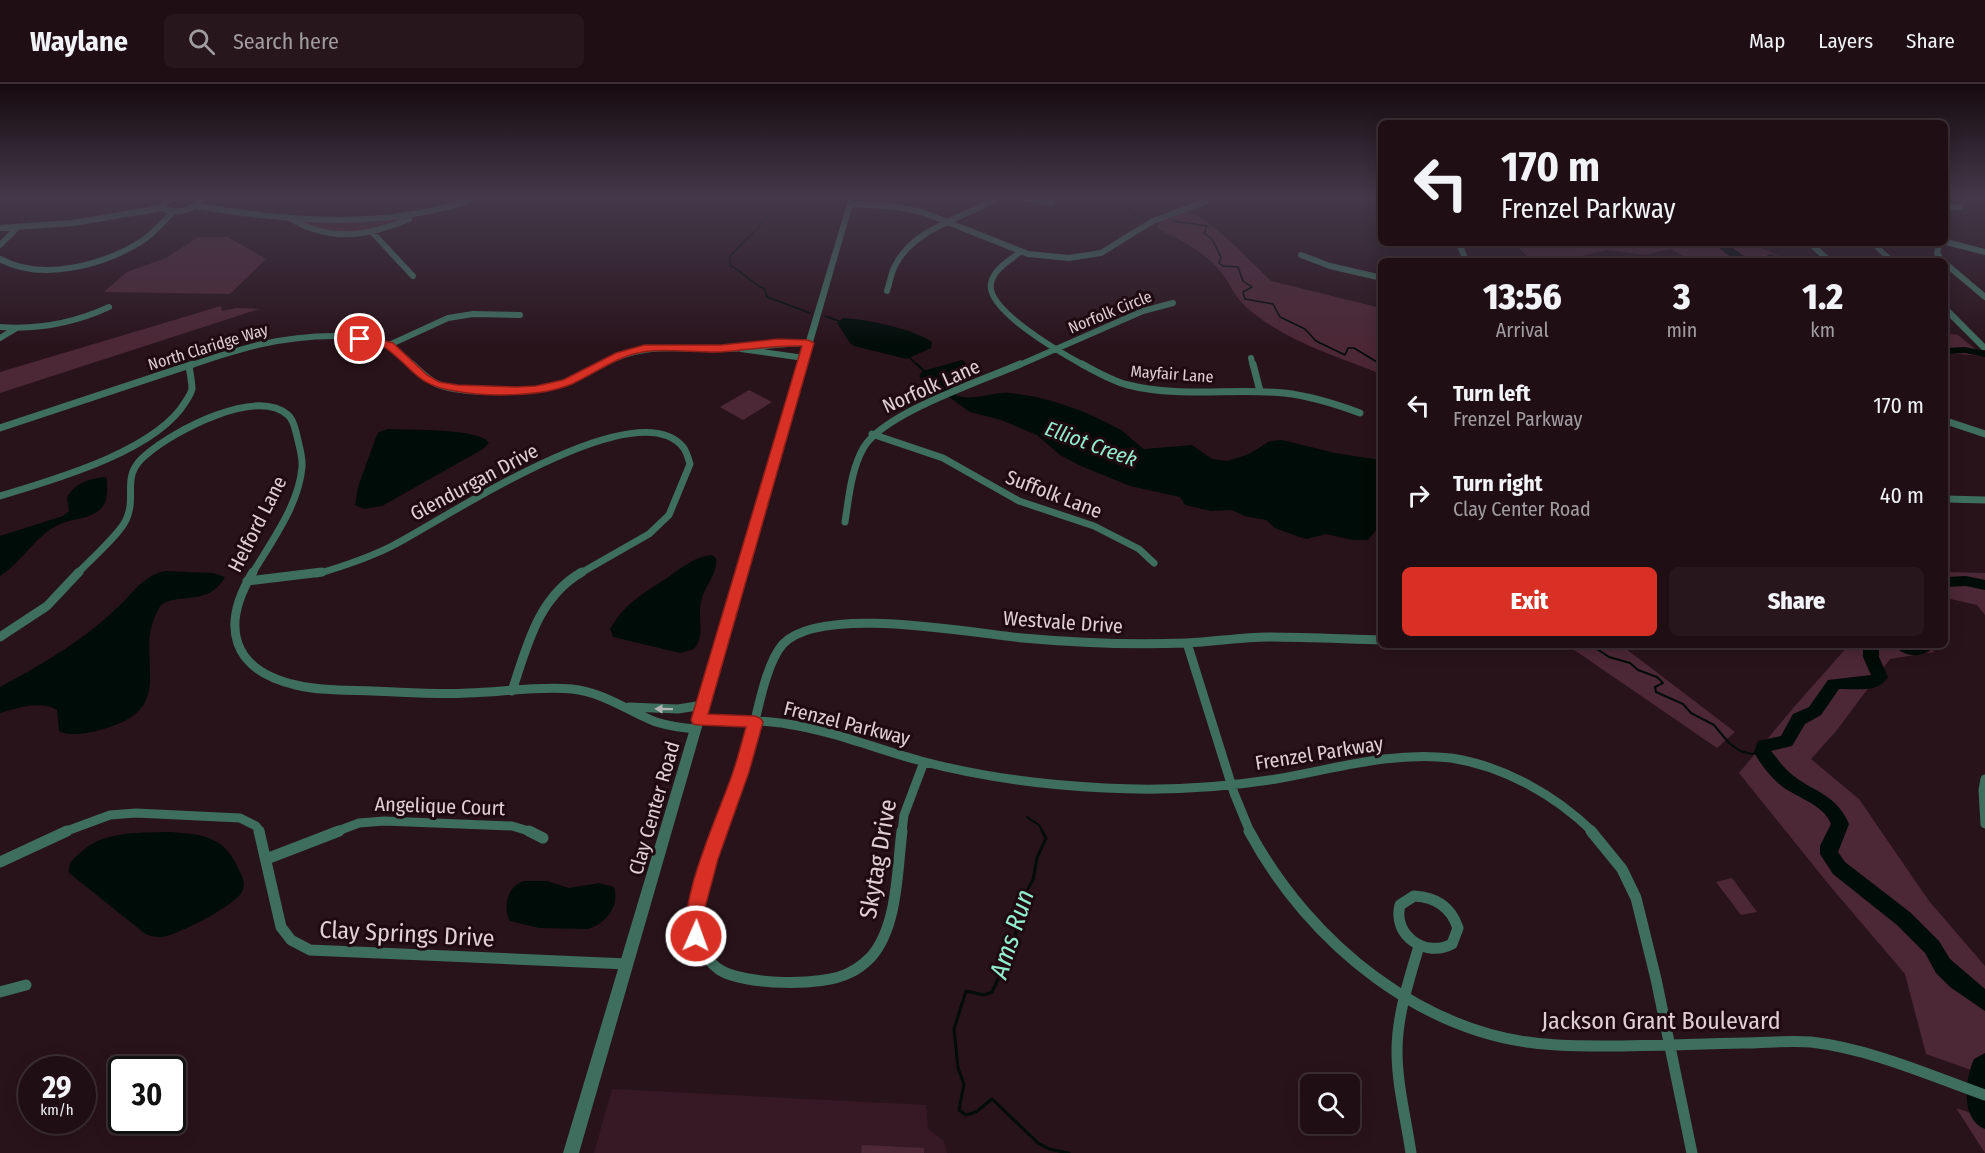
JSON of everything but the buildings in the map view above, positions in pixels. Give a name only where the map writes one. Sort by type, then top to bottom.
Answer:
[{"type":"street","points":[[0,259],[14,267],[39,269],[63,267],[94,261],[130,247]]},
{"type":"street","points":[[386,247],[413,276]]},
{"type":"street","name":"Clay Center Road","points":[[571,1153],[837,247]]},
{"type":"street","points":[[887,291],[896,264],[909,247]]},
{"type":"street","points":[[1005,247],[1019,253],[1058,258],[1095,254],[1115,247]]},
{"type":"street","points":[[1814,247],[1826,258]]},
{"type":"street","points":[[1870,247],[1882,258]]},
{"type":"street","points":[[1876,247],[1889,258]]},
{"type":"street","points":[[1965,247],[1985,252]]},
{"type":"street","name":"Mayfair Lane","points":[[1019,253],[998,269],[991,279],[992,298],[1004,312],[1097,374],[1126,385],[1162,390],[1260,391],[1299,395],[1360,413]]},
{"type":"street","points":[[1301,255],[1330,266],[1378,277]]},
{"type":"street","points":[[1948,265],[1985,297]]},
{"type":"street","name":"Norfolk Circle","points":[[1057,348],[1156,306],[1173,303]]},
{"type":"street","points":[[0,327],[58,325],[109,307]]},
{"type":"street","points":[[1948,312],[1985,348]]},
{"type":"street","points":[[520,315],[473,314],[448,318],[389,345],[424,378],[436,384],[458,389],[516,391],[566,382],[610,359],[636,350],[656,347],[731,348],[804,358]]},
{"type":"street","points":[[1948,318],[1975,338]]},
{"type":"street","points":[[0,338],[15,328]]},
{"type":"street","name":"North Claridge Way","points":[[0,428],[251,345],[293,337],[360,339],[389,345]]},
{"type":"street","points":[[731,348],[778,342],[808,343]]},
{"type":"street","name":"Norfolk Lane","points":[[845,522],[860,454],[872,434],[891,421],[1057,348]]},
{"type":"street","points":[[1251,358],[1260,391]]},
{"type":"street","points":[[0,496],[84,470],[155,432],[174,417],[190,397],[194,383],[189,366]]},
{"type":"street","name":"Helford Lane","points":[[0,637],[47,606],[124,524],[130,510],[128,478],[134,466],[146,454],[208,418],[237,410],[265,408],[281,411],[290,417],[302,454],[302,469],[294,497],[238,598],[234,614],[236,638],[251,663],[278,680],[313,688],[441,694],[580,690],[596,693],[670,727],[697,724]]},
{"type":"street","points":[[1948,422],[1985,434]]},
{"type":"street","name":"Glendurgan Drive","points":[[247,581],[313,575],[357,562],[394,545],[515,475],[611,436],[653,433],[678,442],[685,449],[690,464],[669,515],[649,534],[577,575],[553,596],[534,624],[512,691]]},
{"type":"street","name":"Suffolk Lane","points":[[872,434],[944,458],[1019,501],[1094,526],[1139,549],[1154,563]]},
{"type":"street","points":[[1948,499],[1985,500]]},
{"type":"street","name":"Westvale Drive","points":[[767,676],[774,656],[789,639],[806,630],[831,625],[949,628],[1022,638],[1082,642],[1187,643],[1267,637],[1378,640]]},
{"type":"street","name":"Jackson Grant Boulevard","points":[[1187,643],[1231,784],[1250,832],[1265,857],[1311,920],[1351,958],[1404,997],[1448,1018],[1499,1036],[1556,1045],[1810,1042],[1856,1050],[1985,1095]]},
{"type":"street","name":"Skytag Drive","points":[[767,676],[741,772],[712,848],[694,922],[696,936],[708,960],[720,970],[746,979],[809,982],[830,980],[857,968],[875,952],[890,923],[904,815],[924,762]]},
{"type":"street","name":"Helford Lane","points":[[625,706],[678,709],[702,705]]},
{"type":"street","name":"Frenzel Parkway","points":[[697,724],[755,722],[797,725],[924,762],[988,775],[1077,786],[1144,789],[1231,784],[1422,756],[1457,760],[1498,771],[1543,793],[1589,829],[1611,853],[1628,879],[1641,917],[1692,1153]]},
{"type":"street","points":[[1985,779],[1983,789],[1985,824]]},
{"type":"street","name":"Clay Springs Drive","points":[[0,862],[110,814],[240,818],[259,829],[269,858],[281,927],[289,939],[309,950],[627,964]]},
{"type":"street","name":"Angelique Court","points":[[269,858],[342,828],[370,822],[512,826],[543,837]]},
{"type":"street","points":[[1424,896],[1444,904],[1456,920],[1458,928],[1454,943],[1447,947],[1429,949],[1419,946],[1402,931],[1396,913],[1399,905],[1405,899],[1424,896]]},
{"type":"street","points":[[1411,1153],[1398,1064],[1398,1039],[1404,997],[1419,946]]},
{"type":"street","points":[[0,992],[26,985]]},
{"type":"shaded area","points":[[183,247],[245,247],[266,259],[230,294],[104,292],[127,272],[166,258]]},
{"type":"shaded area","points":[[1191,247],[1236,247],[1271,281],[1378,307],[1378,373],[1292,338],[1260,318],[1238,298],[1221,272]]},
{"type":"shaded area","points":[[1518,247],[1759,247],[1783,258],[1687,258],[1670,249],[1646,255],[1607,250],[1572,258],[1529,258]]},
{"type":"shaded area","points":[[221,306],[222,311],[237,308],[259,309],[0,393],[0,372]]},
{"type":"shaded area","points":[[1948,333],[1958,335],[1984,356],[1948,353]]},
{"type":"shaded area","points":[[749,390],[772,402],[743,420],[720,407]]},
{"type":"shaded area","points":[[1948,572],[1985,573],[1985,615],[1977,605],[1948,598]]},
{"type":"shaded area","points":[[1571,648],[1625,648],[1735,732],[1717,748]]},
{"type":"shaded area","points":[[1846,648],[1933,648],[1934,652],[1890,659],[1837,730],[1811,759],[1859,799],[1929,901],[1985,966],[1985,1075],[1926,1054],[1905,974],[1739,773]]},
{"type":"shaded area","points":[[1732,878],[1757,912],[1741,915],[1716,882]]},
{"type":"shaded area","points":[[612,1089],[926,1105],[928,1129],[944,1141],[947,1153],[594,1153]]},
{"type":"shaded area","points":[[1956,1108],[1985,1118],[1985,1153]]},
{"type":"shaded area","points":[[862,1145],[924,1148],[924,1153],[861,1153]]},
{"type":"water","points":[[843,318],[864,320],[914,333],[932,342],[931,348],[907,359],[854,346],[837,323]]},
{"type":"water","points":[[962,360],[970,367],[946,380],[956,395],[972,397],[1009,393],[1052,401],[1107,422],[1144,449],[1192,445],[1212,459],[1228,461],[1249,454],[1270,441],[1282,440],[1335,453],[1378,460],[1378,528],[1368,540],[1353,540],[1326,534],[1307,539],[1275,528],[1266,520],[1244,516],[1232,510],[1211,511],[1185,505],[1180,497],[1130,486],[1081,466],[1060,455],[1037,435],[1001,420],[970,412],[939,390],[926,385],[919,376],[923,371]]},
{"type":"water","points":[[388,429],[459,432],[483,438],[489,443],[483,449],[382,506],[364,509],[355,505],[358,487],[376,437],[379,432]]},
{"type":"water","points":[[107,478],[106,496],[105,503],[99,511],[62,523],[48,531],[0,576],[0,536],[63,516],[69,511],[67,498],[73,489],[87,481]]},
{"type":"water","points":[[712,555],[716,558],[715,570],[701,602],[700,638],[694,649],[680,653],[613,637],[610,629],[622,612],[637,598],[690,562]]},
{"type":"water","points":[[166,571],[213,573],[225,577],[208,593],[171,601],[163,604],[158,610],[151,628],[148,696],[140,709],[125,721],[100,730],[74,734],[59,731],[57,710],[51,707],[37,705],[0,713],[0,687],[50,659],[81,638],[111,614],[143,582]]},
{"type":"water","points":[[167,832],[201,836],[219,843],[233,858],[244,884],[242,892],[228,905],[180,931],[162,937],[146,934],[69,873],[69,866],[73,859],[99,841],[120,835]]},
{"type":"water","points":[[547,881],[569,888],[599,883],[614,887],[615,901],[606,919],[595,927],[588,929],[539,928],[510,921],[508,915],[507,903],[511,891],[519,883]]},
{"type":"waterway","name":"Elliot Creek","points":[[739,247],[730,256],[730,265],[765,289],[767,297],[810,313]]},
{"type":"waterway","points":[[1216,247],[1221,257],[1219,263],[1223,266],[1238,267],[1243,281],[1252,287],[1243,292],[1245,299],[1273,304],[1280,317],[1305,329],[1316,341],[1345,355],[1348,348],[1354,348],[1378,362]]},
{"type":"waterway","points":[[1724,247],[1741,258]]},
{"type":"waterway","points":[[1768,258],[1773,258]]},
{"type":"waterway","name":"Elliot Creek","points":[[825,316],[839,321]]},
{"type":"waterway","points":[[1948,351],[1965,350],[1985,354]]},
{"type":"waterway","name":"Elliot Creek","points":[[909,357],[918,366]]},
{"type":"waterway","name":"Elliot Creek","points":[[917,364],[925,372]]},
{"type":"waterway","points":[[1948,582],[1966,581],[1985,585]]},
{"type":"waterway","points":[[1596,648],[1609,657],[1630,663],[1638,670],[1657,677],[1663,683],[1655,687],[1656,692],[1683,704],[1691,713],[1714,725],[1729,743],[1740,751],[1752,754],[1762,752]]},
{"type":"waterway","points":[[1871,648],[1871,657],[1880,677],[1875,681],[1864,683],[1834,684],[1815,711],[1799,719],[1786,741],[1764,746],[1762,752],[1784,778],[1817,798],[1836,814],[1840,824],[1829,846],[1829,854],[1839,868],[1904,919],[1932,947],[1943,966],[1985,1001]]},
{"type":"waterway","points":[[1910,648],[1918,650],[1922,648]]},
{"type":"waterway","name":"Ams Run","points":[[1027,817],[1039,825],[1043,832]]},
{"type":"waterway","name":"Ams Run","points":[[1042,831],[1046,838],[1037,858],[1033,880],[1023,897],[1013,948],[992,992],[984,995],[966,991],[954,1029],[958,1068],[964,1084],[959,1110],[966,1115],[976,1112],[992,1099],[1038,1143],[1049,1149],[1069,1153]]},
{"type":"waterway","points":[[1985,1063],[1981,1066],[1977,1093],[1979,1106],[1985,1118]]},
{"type":"route","points":[[360,339],[374,340],[389,345],[424,378],[442,386],[458,389],[516,391],[551,387],[566,382],[582,376],[610,359],[644,348],[721,349],[778,342],[808,343],[699,720],[755,722],[741,772],[709,859],[694,915],[696,936]]}]
